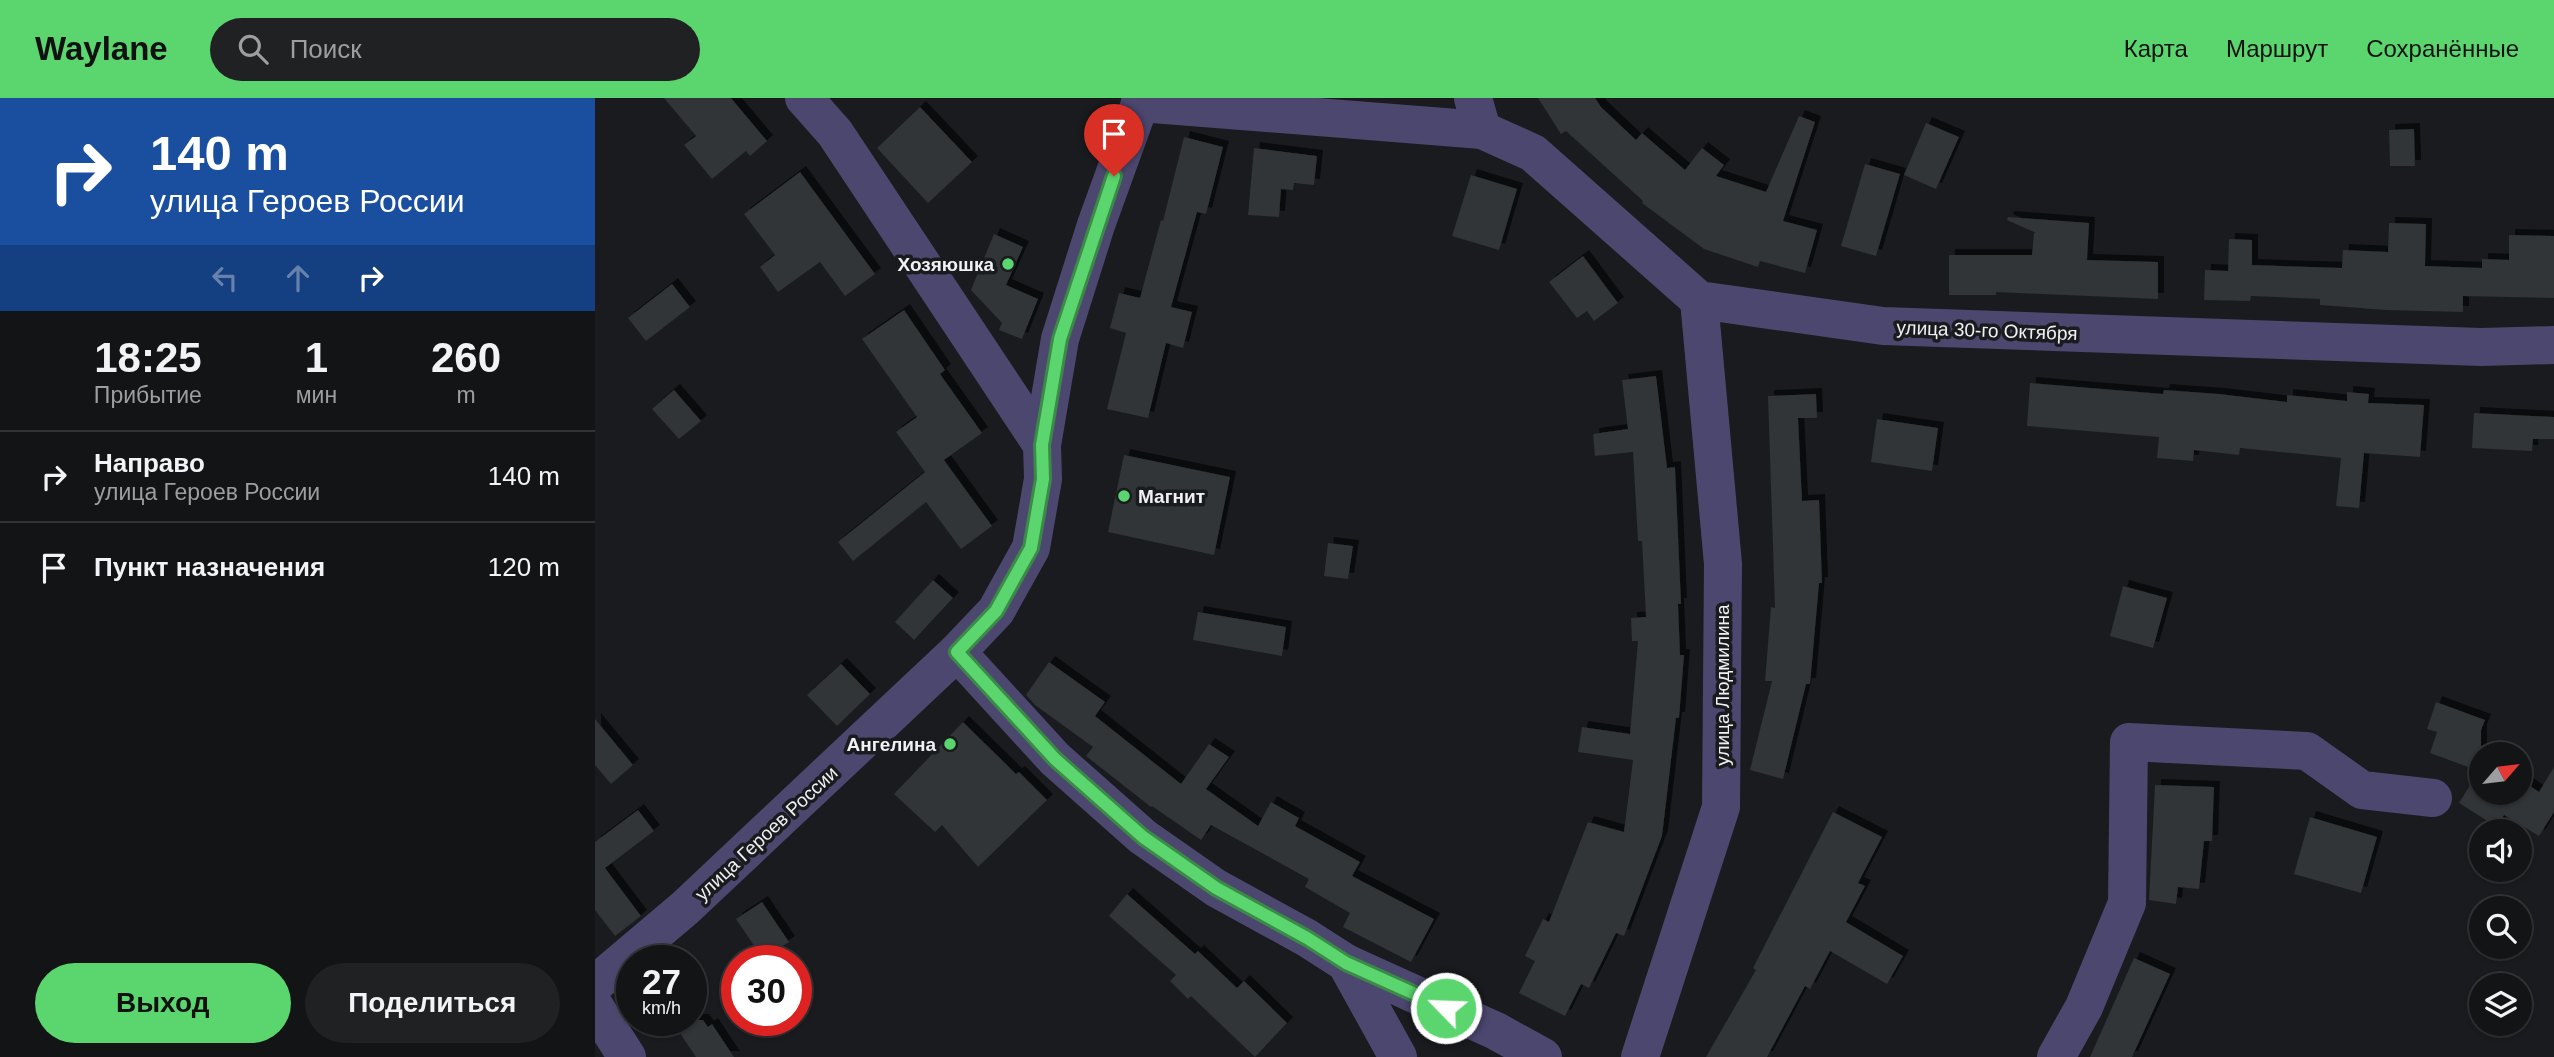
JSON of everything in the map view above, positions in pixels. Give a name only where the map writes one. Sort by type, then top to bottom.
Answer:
[{"type":"street","points":[[804,98],[835,133],[1042,445]]},
{"type":"street","points":[[1141,101],[1477,114],[1533,153],[1699,300]]},
{"type":"street","name":"улица Героев России","points":[[595,984],[685,908],[957,652],[996,611],[1031,548],[1043,479],[1042,445],[1060,339],[1141,101]]},
{"type":"street","name":"улица 30-го Октября","points":[[1699,300],[1883,326],[2481,347],[2554,345]]},
{"type":"street","name":"улица Людмилина","points":[[1640,1057],[1721,807],[1723,564],[1699,300]]},
{"type":"street","points":[[957,652],[1055,759],[1143,837],[1216,888],[1307,938],[1346,963],[1496,1031],[1543,1057]]},
{"type":"street","points":[[2056,1057],[2084,1007],[2127,902],[2129,742],[2307,751],[2362,790],[2433,797]]},
{"type":"street","points":[[1346,963],[1398,1057]]},
{"type":"street","points":[[595,1007],[627,1057]]},
{"type":"building","points":[[664,98],[731,98],[767,141],[750,156],[746,151],[712,179],[684,145],[696,136]]},
{"type":"building","points":[[1538,98],[1595,98],[1636,140],[1642,133],[1685,170],[1702,148],[1724,165],[1716,176],[1766,192],[1799,116],[1815,122],[1783,221],[1817,230],[1805,273],[1760,261],[1758,267],[1704,249],[1642,203],[1643,201],[1566,131],[1561,134]]},
{"type":"building","points":[[920,107],[972,162],[928,203],[877,148]]},
{"type":"building","points":[[1926,123],[1959,137],[1936,189],[1904,175]]},
{"type":"building","points":[[2414,129],[2415,166],[2390,166],[2389,130]]},
{"type":"building","points":[[1184,137],[1223,147],[1206,214],[1197,212],[1171,307],[1192,312],[1183,348],[1166,343],[1148,418],[1107,409],[1126,333],[1110,328],[1119,293],[1140,298]]},
{"type":"building","points":[[1254,148],[1317,156],[1314,185],[1294,183],[1293,190],[1281,189],[1279,217],[1248,215]]},
{"type":"building","points":[[1865,164],[1900,174],[1876,256],[1841,246]]},
{"type":"building","points":[[800,172],[875,274],[845,296],[820,262],[778,292],[760,267],[775,255],[744,214]]},
{"type":"building","points":[[1471,175],[1517,189],[1499,250],[1452,236]]},
{"type":"building","points":[[2008,217],[2089,223],[2087,260],[2158,262],[2158,299],[1996,292],[1996,295],[1949,295],[1949,255],[2032,255],[2036,233],[2007,220]]},
{"type":"building","points":[[2389,223],[2426,224],[2425,266],[2482,268],[2482,259],[2509,260],[2509,235],[2554,236],[2554,298],[2463,296],[2463,312],[2320,305],[2320,299],[2251,296],[2250,301],[2204,300],[2205,270],[2228,271],[2229,239],[2252,240],[2252,265],[2342,268],[2343,250],[2388,252]]},
{"type":"building","points":[[994,234],[1023,247],[1006,285],[1038,299],[1022,339],[999,330],[1002,323],[971,290]]},
{"type":"building","points":[[1583,256],[1618,303],[1594,321],[1587,311],[1577,318],[1549,282]]},
{"type":"building","points":[[672,284],[690,307],[646,341],[628,318]]},
{"type":"building","points":[[904,310],[945,370],[940,374],[982,433],[944,460],[992,526],[961,549],[926,502],[853,561],[838,542],[925,472],[896,432],[917,417],[862,339]]},
{"type":"building","points":[[1656,376],[1667,468],[1675,467],[1681,604],[1678,604],[1680,655],[1684,655],[1679,718],[1676,718],[1662,836],[1624,936],[1616,933],[1589,988],[1581,984],[1565,1016],[1519,993],[1535,961],[1525,956],[1543,919],[1549,922],[1588,822],[1624,832],[1633,760],[1578,752],[1582,727],[1630,734],[1638,641],[1632,641],[1631,618],[1646,617],[1633,452],[1595,456],[1593,434],[1628,429],[1622,380]]},
{"type":"building","points":[[2030,383],[2163,394],[2164,390],[2219,394],[2287,402],[2287,395],[2347,401],[2347,392],[2369,394],[2368,403],[2424,405],[2420,457],[2364,453],[2359,508],[2336,506],[2341,458],[2240,448],[2239,455],[2194,450],[2193,461],[2157,458],[2159,437],[2027,426]]},
{"type":"building","points":[[674,390],[701,421],[679,439],[652,409]]},
{"type":"building","points":[[1816,394],[1817,418],[1798,418],[1802,501],[1819,500],[1822,583],[1819,583],[1810,684],[1806,684],[1783,779],[1750,770],[1772,681],[1765,681],[1771,607],[1775,608],[1768,396]]},
{"type":"building","points":[[2474,413],[2554,417],[2554,439],[2533,439],[2532,451],[2472,448]]},
{"type":"building","points":[[1877,419],[1938,428],[1932,471],[1871,462]]},
{"type":"building","points":[[1124,455],[1230,477],[1214,555],[1108,532]]},
{"type":"building","points":[[1328,543],[1353,546],[1348,579],[1324,576]]},
{"type":"building","points":[[933,580],[953,598],[914,640],[895,622]]},
{"type":"building","points":[[2123,586],[2167,598],[2153,648],[2110,636]]},
{"type":"building","points":[[1198,612],[1286,627],[1282,656],[1193,640]]},
{"type":"building","points":[[1049,662],[1105,702],[1095,716],[1181,784],[1209,744],[1229,757],[1206,789],[1258,826],[1271,802],[1299,818],[1295,826],[1360,862],[1352,876],[1434,919],[1411,962],[1343,927],[1350,913],[1305,887],[1309,879],[1211,825],[1201,840],[1151,807],[1086,756],[1093,747],[1035,705],[1026,695]]},
{"type":"building","points":[[841,664],[870,694],[837,726],[807,695]]},
{"type":"building","points":[[2436,702],[2485,720],[2481,730],[2481,742],[2469,742],[2469,767],[2430,753],[2437,732],[2427,729]]},
{"type":"building","points":[[595,719],[633,765],[611,784],[595,765]]},
{"type":"building","points":[[963,722],[1047,800],[978,867],[942,825],[935,832],[894,794]]},
{"type":"building","points":[[2554,767],[2554,812],[2539,836],[2532,832],[2532,819],[2511,819],[2504,815],[2502,819],[2484,819],[2459,803],[2469,787],[2469,805],[2532,805],[2532,787],[2539,792]]},
{"type":"building","points":[[2155,785],[2214,787],[2212,841],[2204,841],[2199,889],[2178,887],[2176,904],[2149,900]]},
{"type":"building","points":[[638,810],[654,831],[605,868],[641,916],[615,936],[595,910],[595,842]]},
{"type":"building","points":[[1833,812],[1882,837],[1858,883],[1865,886],[1846,922],[1903,956],[1887,984],[1830,951],[1810,989],[1805,986],[1767,1057],[1706,1057],[1756,970],[1753,968]]},
{"type":"building","points":[[2310,817],[2377,837],[2361,893],[2294,874]]},
{"type":"building","points":[[1127,894],[1195,954],[1198,951],[1237,988],[1244,981],[1287,1023],[1255,1057],[1191,996],[1188,999],[1170,981],[1176,975],[1109,916]]},
{"type":"building","points":[[762,902],[789,942],[784,945],[754,945],[736,919]]},
{"type":"building","points":[[2134,958],[2170,974],[2132,1057],[2090,1057]]},
{"type":"building","points":[[712,1024],[734,1057],[696,1057],[682,1036],[707,1036],[707,1026]]},
{"type":"place","name":"Хозяюшка","points":[[1008,264]]},
{"type":"place","name":"Магнит","points":[[1124,496]]},
{"type":"place","name":"Ангелина","points":[[950,744]]},
{"type":"route","points":[[1114,176],[1060,339],[1042,445],[1043,479],[1031,548],[996,611],[957,652],[1055,759],[1143,837],[1216,888],[1307,938],[1346,963],[1446,1008]]}]
